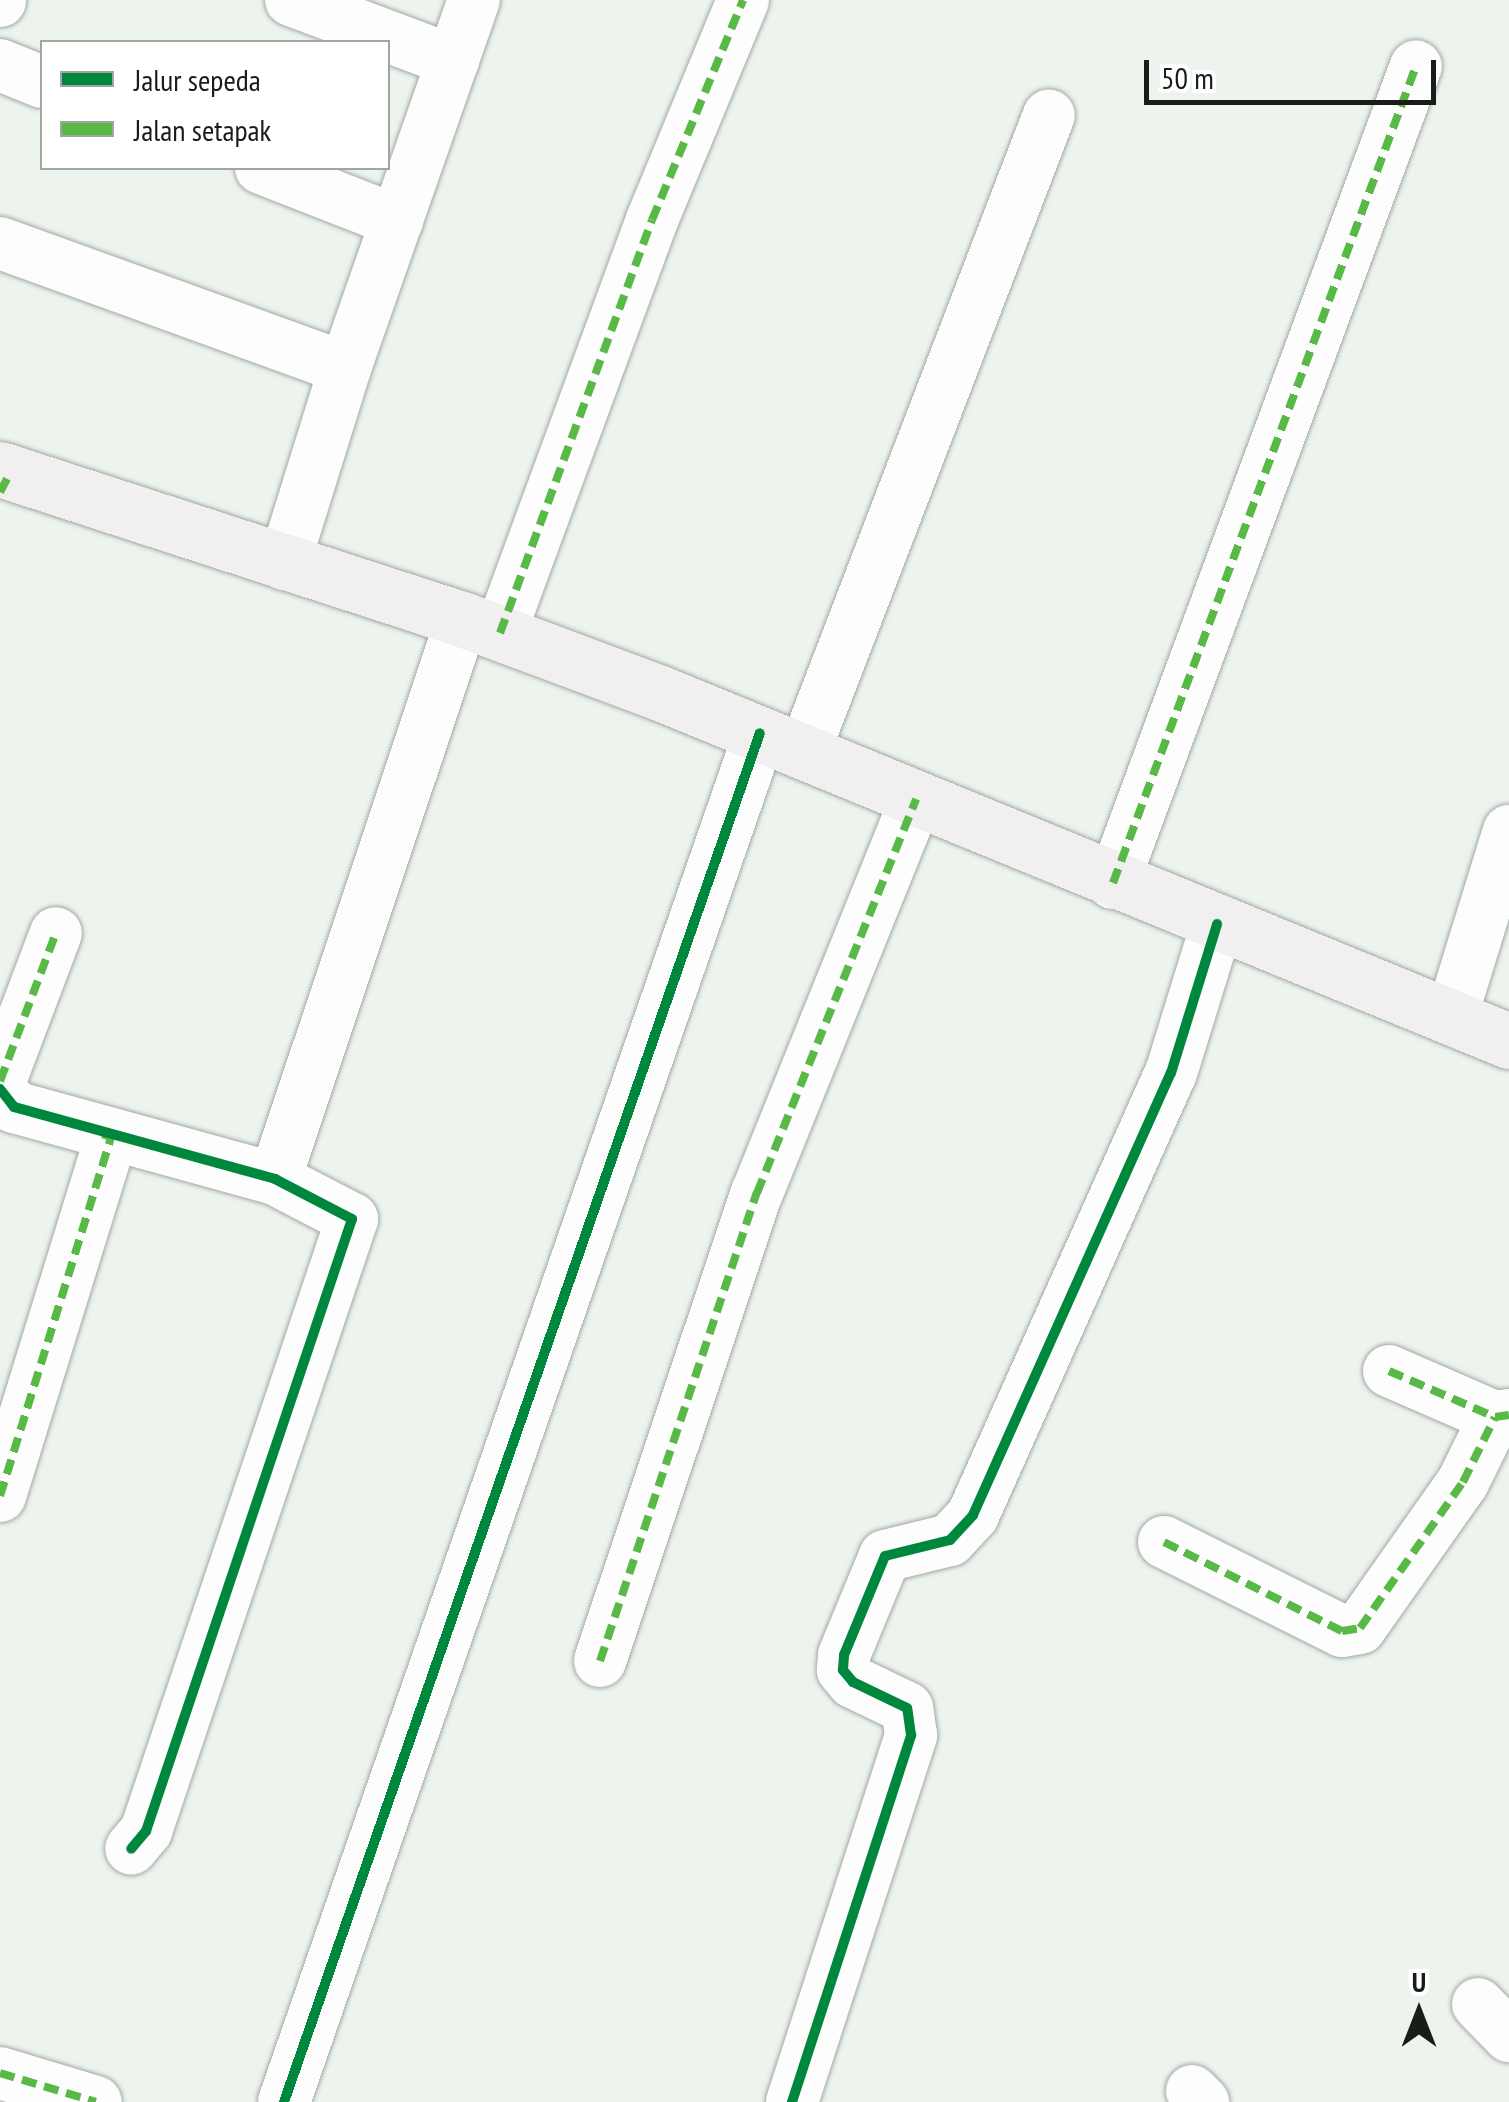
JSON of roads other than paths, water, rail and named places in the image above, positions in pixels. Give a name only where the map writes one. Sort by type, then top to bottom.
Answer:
[{"type":"main road","points":[[3,478],[481,626],[782,743],[1113,883],[1509,1041]]},
{"type":"street","points":[[291,0],[453,61]]},
{"type":"street","points":[[284,564],[345,368],[474,0]]},
{"type":"street","points":[[275,1179],[481,626],[743,0]]},
{"type":"street","points":[[0,65],[40,81]]},
{"type":"street","points":[[1113,883],[1416,66]]},
{"type":"street","points":[[284,2102],[782,743],[1049,115]]},
{"type":"street","points":[[265,170],[397,221]]},
{"type":"street","points":[[0,243],[345,368]]},
{"type":"street","points":[[600,1661],[757,1193],[916,799]]},
{"type":"street","points":[[1452,1018],[1509,831]]},
{"type":"street","points":[[792,2102],[910,1734],[907,1708],[853,1682],[843,1670],[844,1654],[884,1556],[950,1540],[973,1515],[1170,1074],[1217,924]]},
{"type":"street","points":[[0,1081],[56,934]]},
{"type":"street","points":[[0,1089],[14,1107],[111,1137],[275,1179],[347,1212],[353,1226],[146,1831],[131,1850]]},
{"type":"street","points":[[0,1496],[111,1137]]},
{"type":"street","points":[[1164,1542],[1342,1632],[1360,1628],[1463,1482],[1502,1416],[1389,1372]]},
{"type":"street","points":[[0,2073],[96,2102]]}]
